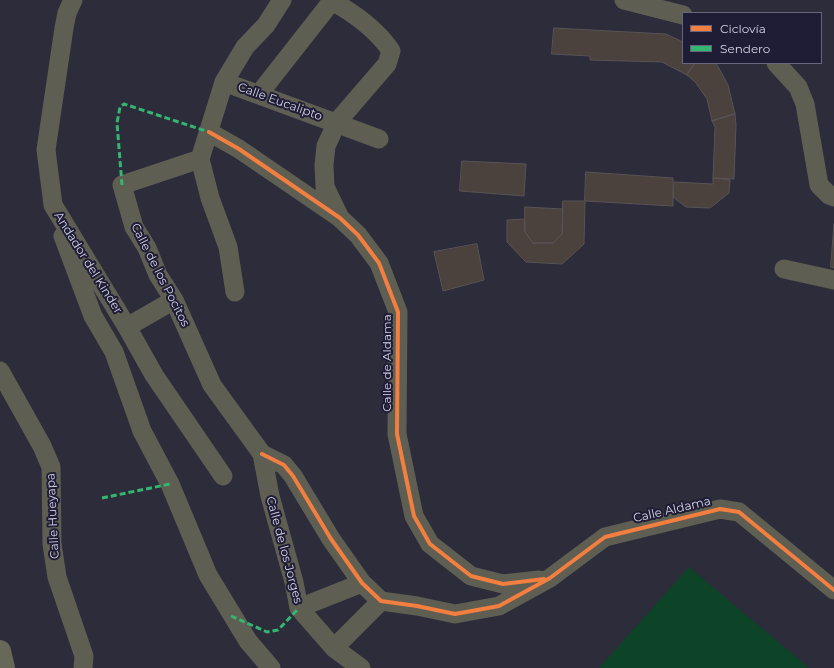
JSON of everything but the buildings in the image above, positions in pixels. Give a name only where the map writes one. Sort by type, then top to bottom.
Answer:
[{"type":"main road","points":[[0,651],[4,668]]},
{"type":"street","name":"Andador del Kinder","points":[[73,0],[67,13],[64,28],[46,150],[53,205],[127,327],[154,376],[223,476]]},
{"type":"street","points":[[235,292],[228,247],[210,198],[200,159],[224,82],[245,47],[266,25],[282,0]]},
{"type":"street","points":[[259,94],[331,0],[345,8],[386,42],[391,51],[387,64],[337,122],[326,146],[324,164],[325,188],[340,218]]},
{"type":"street","points":[[624,0],[682,15]]},
{"type":"street","points":[[777,64],[798,87],[805,104],[819,185],[829,195],[834,197]]},
{"type":"street","name":"Calle Eucalipto","points":[[224,82],[337,122],[379,139]]},
{"type":"street","name":"Calle de Aldama","points":[[209,132],[239,149],[340,218],[358,235],[379,263],[398,312],[397,434],[414,516],[430,544],[471,576],[503,584],[550,578]]},
{"type":"street","name":"Calle de los Pocitos","points":[[200,159],[122,185],[134,227],[147,248],[158,275],[174,300],[212,385],[262,454]]},
{"type":"street","points":[[53,205],[73,267],[93,316],[114,352],[142,431],[170,484],[208,576],[248,641],[271,668]]},
{"type":"street","points":[[784,269],[834,280]]},
{"type":"street","points":[[127,327],[174,300]]},
{"type":"street","name":"Calle Hueyapa","points":[[0,371],[42,446],[51,467],[52,544],[57,577],[84,656],[83,668]]},
{"type":"street","points":[[262,454],[284,466],[293,476],[331,539],[362,583],[381,601],[334,648]]},
{"type":"street","name":"Calle de los Jorges","points":[[262,454],[266,467],[270,496],[293,576],[299,608],[334,648],[361,668]]},
{"type":"street","name":"Calle Aldama","points":[[381,601],[417,606],[455,614],[499,606],[550,578],[605,537],[720,509],[739,512],[834,590]]},
{"type":"street","points":[[299,608],[362,583]]},
{"type":"green space","points":[[689,567],[809,668],[599,668]]},
{"type":"marked path","points":[[122,185],[117,123],[120,107],[124,104],[209,132]]},
{"type":"marked path","points":[[102,498],[170,484]]},
{"type":"marked path","points":[[231,616],[267,632],[278,630],[299,608]]},
{"type":"cycle path","points":[[209,132],[239,149],[340,218],[358,235],[379,263],[398,312],[397,434],[414,516],[430,544],[471,576],[503,584],[544,579]]},
{"type":"cycle path","points":[[262,454],[284,465],[293,476],[331,539],[362,583],[381,601],[417,606],[455,614],[499,606],[550,578],[605,537],[720,509],[739,512],[834,590]]}]
